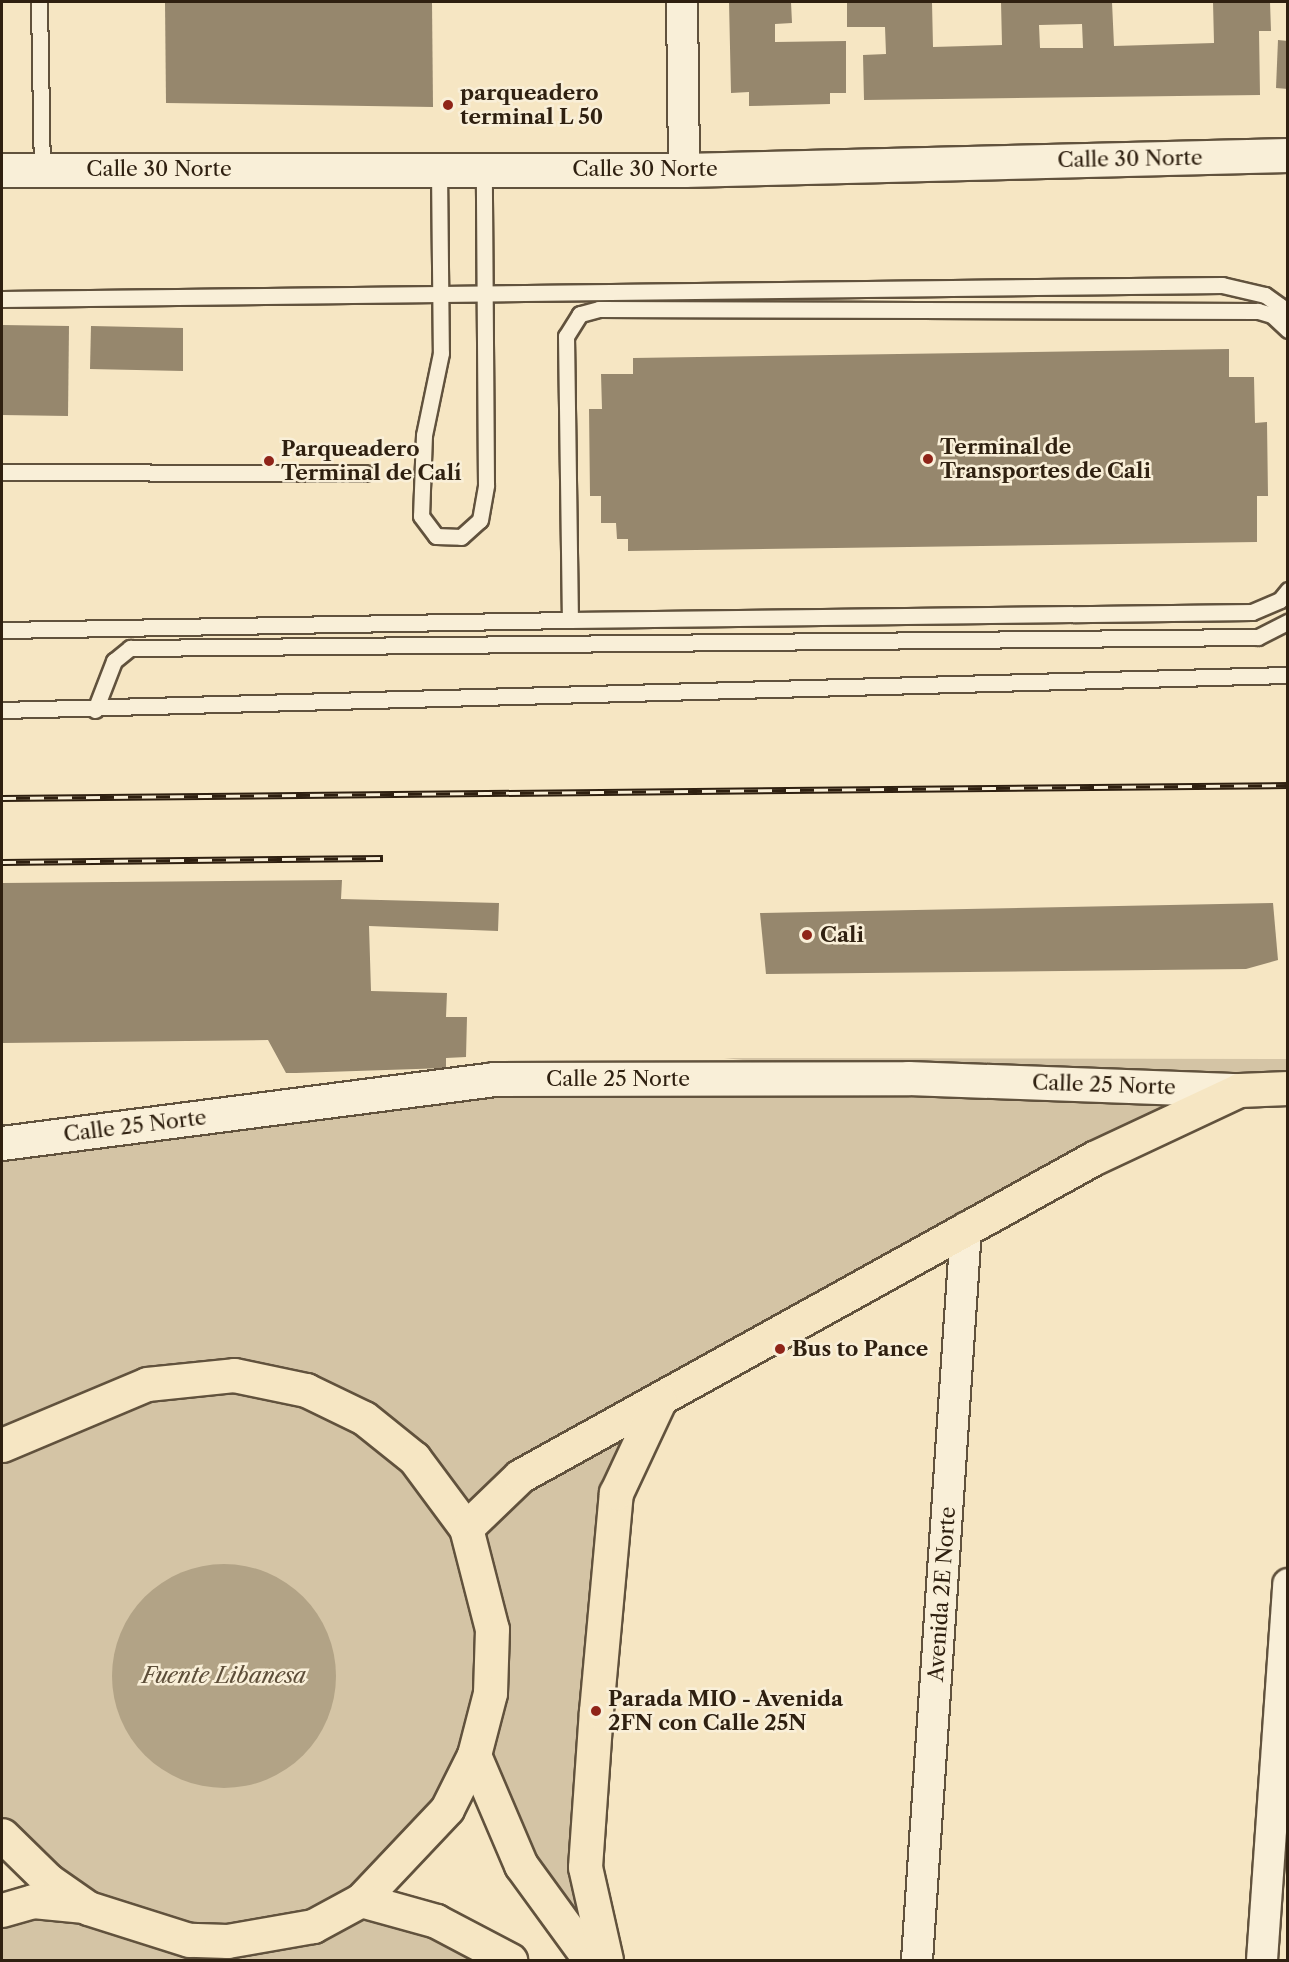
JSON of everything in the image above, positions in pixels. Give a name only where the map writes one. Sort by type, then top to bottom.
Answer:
[{"type":"main road","name":"Calle 30 Norte","points":[[2,170],[684,170],[1287,156]]},
{"type":"main road","name":"Calle 25 Norte","points":[[2,1143],[493,1079],[908,1078],[1239,1090],[1287,1088]]},
{"type":"main road","name":"Calle 25 Norte","points":[[466,1528],[520,1476],[1094,1158],[1239,1090]]},
{"type":"main road","points":[[2,1445],[147,1384],[234,1375],[306,1390],[364,1418],[414,1458],[466,1528],[492,1629],[490,1692],[474,1755],[440,1819],[362,1900],[313,1926],[228,1941],[189,1940],[88,1908],[52,1900],[2,1910]]},
{"type":"main road","points":[[606,1960],[585,1867],[616,1493],[659,1401]]},
{"type":"main road","points":[[474,1755],[521,1865],[590,1960]]},
{"type":"main road","points":[[2,1835],[48,1880],[88,1908]]},
{"type":"main road","points":[[362,1900],[436,1921],[510,1960]]},
{"type":"street","points":[[682,2],[684,170]]},
{"type":"street","name":"Avenida 2E Norte","points":[[917,1960],[966,1228]]},
{"type":"street","points":[[1262,1960],[1287,1584]]},
{"type":"lane","points":[[39,2],[42,169]]},
{"type":"lane","points":[[439,170],[441,353],[424,435],[421,516],[436,536],[462,537],[480,520],[486,486],[484,169]]},
{"type":"lane","points":[[2,299],[1222,285],[1265,295],[1280,306],[1287,324]]},
{"type":"lane","points":[[570,620],[566,336],[580,314],[599,309],[1258,311],[1272,315],[1287,330]]},
{"type":"lane","points":[[2,472],[365,474]]},
{"type":"lane","points":[[2,630],[570,620],[1252,612],[1280,600],[1287,590]]},
{"type":"lane","points":[[95,710],[114,661],[130,648],[1258,637],[1287,622]]},
{"type":"lane","points":[[2,710],[95,710],[1287,675]]},
{"type":"shaded area","points":[[724,1058],[1287,1059],[1287,1088],[1239,1090],[659,1401],[616,1493],[590,1960],[475,1755],[362,1900],[510,1960],[2,1960],[2,1910],[52,1900],[2,1835],[2,1143],[493,1079],[900,1077]]},
{"type":"water","name":"Fuente Libanesa","points":[[224,1564],[246,1566],[267,1572],[295,1589],[311,1605],[328,1633],[334,1654],[336,1676],[334,1698],[328,1719],[311,1747],[295,1763],[267,1780],[246,1786],[224,1788],[202,1786],[181,1780],[153,1763],[137,1747],[120,1719],[114,1698],[112,1676],[114,1654],[120,1633],[137,1605],[153,1589],[181,1572],[202,1566]]},
{"type":"building","points":[[165,2],[432,2],[433,107],[166,103]]},
{"type":"building","points":[[729,2],[791,2],[792,23],[775,24],[775,42],[846,41],[846,93],[830,93],[830,104],[749,106],[749,92],[731,93]]},
{"type":"building","points":[[847,2],[932,2],[933,47],[1002,45],[1001,2],[1112,2],[1114,46],[1214,43],[1213,2],[1270,2],[1271,31],[1259,31],[1260,95],[864,100],[863,55],[886,54],[885,27],[847,27]],"holes":[[[1082,24],[1083,48],[1040,48],[1039,25]]]},
{"type":"building","points":[[1278,40],[1288,41],[1288,89],[1276,88]]},
{"type":"building","points":[[2,325],[69,326],[68,416],[2,415]]},
{"type":"building","points":[[91,326],[183,328],[183,371],[90,369]]},
{"type":"building","name":"Terminal de Transportes de Cali","points":[[1229,349],[1229,377],[1254,377],[1255,423],[1267,422],[1268,496],[1257,496],[1257,542],[628,551],[628,539],[617,539],[616,523],[601,523],[601,496],[590,496],[589,409],[602,409],[601,374],[633,374],[633,358]]},
{"type":"building","points":[[342,880],[341,899],[499,903],[498,931],[369,926],[371,991],[447,993],[446,1017],[467,1017],[466,1057],[446,1058],[446,1068],[286,1073],[268,1040],[2,1043],[2,883]]},
{"type":"building","points":[[1273,903],[1278,960],[1246,969],[766,974],[760,913]]},
{"type":"railway","points":[[2,798],[1288,785]]},
{"type":"railway","points":[[2,862],[383,858]]},
{"type":"place","name":"parqueadero terminal L 50","points":[[448,105]]},
{"type":"place","name":"Terminal de Transportes de Cali","points":[[928,459]]},
{"type":"place","name":"Parqueadero Terminal de Calí","points":[[269,461]]},
{"type":"place","name":"Cali","points":[[807,935]]},
{"type":"place","name":"Bus to Pance","points":[[780,1349]]},
{"type":"place","name":"Parada MIO - Avenida 2FN con Calle 25N","points":[[596,1711]]}]
